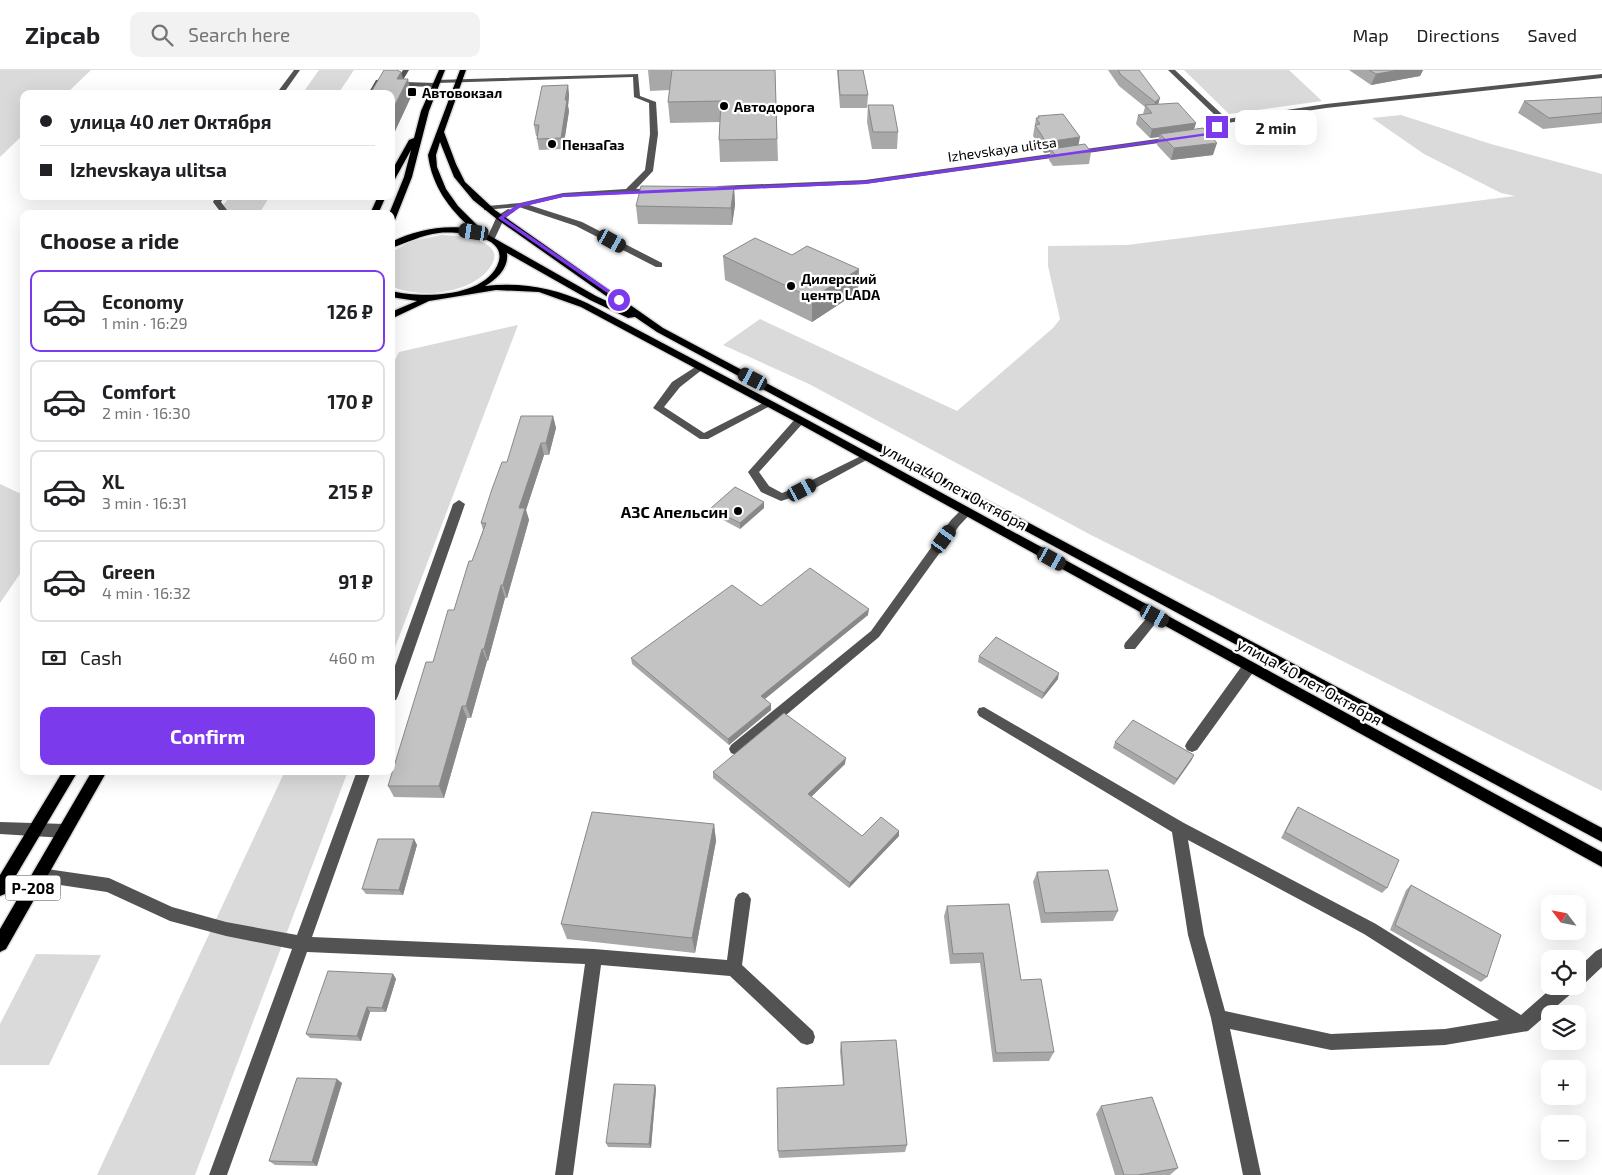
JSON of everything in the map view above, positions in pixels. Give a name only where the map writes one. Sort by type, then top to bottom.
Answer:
[{"type":"main road","points":[[395,210],[408,176],[425,111],[442,70]]},
{"type":"main road","points":[[463,70],[432,155],[432,166],[449,200],[462,216],[490,238],[593,298],[660,330]]},
{"type":"main road","name":"улица 40 лет Октября","points":[[440,130],[455,171],[462,183],[487,208],[660,330],[1602,835]]},
{"type":"main road","points":[[395,171],[403,155],[419,132]]},
{"type":"main road","points":[[395,243],[418,234],[441,230],[464,230],[490,238]]},
{"type":"main road","name":"улица 40 лет Октября","points":[[463,292],[484,283],[502,265],[503,253],[490,238]]},
{"type":"main road","name":"улица 40 лет Октября","points":[[395,314],[412,306],[463,292],[512,286],[546,289],[584,305],[800,420],[1602,860]]},
{"type":"main road","name":"улица 40 лет Октября","points":[[395,295],[414,298],[439,298]]},
{"type":"main road","name":"Р-208","points":[[0,889],[69,775]]},
{"type":"main road","name":"Р-208","points":[[0,944],[98,775]]},
{"type":"street","points":[[283,90],[297,70]]},
{"type":"street","points":[[400,80],[406,70]]},
{"type":"street","points":[[468,70],[481,75],[503,78]]},
{"type":"street","points":[[1171,70],[1225,121]]},
{"type":"street","points":[[453,94],[479,82],[524,74],[638,73],[637,97],[652,102],[654,134],[649,171],[629,192]]},
{"type":"street","name":"Izhevskaya ulitsa","points":[[708,188],[865,182],[1209,134],[1225,121],[1326,106],[1602,76]]},
{"type":"street","points":[[373,90],[378,81],[400,80],[403,84],[503,78]]},
{"type":"street","points":[[487,208],[520,205],[563,195],[668,190]]},
{"type":"street","points":[[490,238],[500,218],[520,205]]},
{"type":"street","points":[[520,205],[579,224],[658,265]]},
{"type":"street","points":[[700,367],[685,376],[666,392],[658,408],[704,437],[769,404]]},
{"type":"street","points":[[800,420],[753,472],[765,489],[781,497],[802,490],[867,457]]},
{"type":"street","points":[[395,685],[459,504]]},
{"type":"street","points":[[736,749],[875,634],[955,523],[966,512]]},
{"type":"street","points":[[1130,646],[1155,616]]},
{"type":"street","points":[[1192,746],[1249,667]]},
{"type":"street","points":[[984,712],[1179,828],[1370,929],[1522,1025]]},
{"type":"street","points":[[218,1175],[363,775]]},
{"type":"street","points":[[0,828],[65,831]]},
{"type":"street","points":[[1179,828],[1196,935],[1219,1018],[1252,1175]]},
{"type":"street","points":[[40,875],[109,885],[170,914],[226,930],[303,944],[594,958],[734,968],[807,1037]]},
{"type":"street","points":[[734,968],[743,899]]},
{"type":"street","points":[[1586,971],[1602,956]]},
{"type":"street","points":[[564,1175],[594,958]]},
{"type":"street","points":[[1219,1018],[1332,1042],[1445,1037],[1522,1025],[1557,995]]},
{"type":"shaded area","points":[[0,70],[91,70],[70,90],[20,90],[20,138],[0,157]]},
{"type":"shaded area","points":[[319,70],[354,70],[341,90],[305,90]]},
{"type":"shaded area","points":[[1184,70],[1289,70],[1322,101],[1229,114]]},
{"type":"shaded area","points":[[1401,115],[1491,144],[1602,174],[1602,791],[1091,535],[809,384],[723,345],[760,319],[957,411],[1053,328],[1060,319],[1048,266],[1048,246],[1127,245],[1515,196],[1501,193],[1424,154],[1372,118]]},
{"type":"shaded area","points":[[227,200],[268,200],[261,210],[220,210]]},
{"type":"shaded area","points":[[441,235],[470,238],[489,246],[494,252],[494,260],[488,270],[479,278],[456,289],[429,293],[402,290],[395,287],[395,250],[412,241]]},
{"type":"shaded area","points":[[518,325],[395,648],[395,360],[399,352]]},
{"type":"shaded area","points":[[0,484],[20,492],[20,574],[0,603]]},
{"type":"shaded area","points":[[283,775],[346,775],[195,1175],[97,1175]]},
{"type":"shaded area","points":[[36,954],[101,955],[49,1065],[0,1065],[0,1024]]},
{"type":"building","points":[[384,70],[397,70],[401,72],[397,79],[408,79],[395,105],[395,90],[372,90]]},
{"type":"building","name":"Автодорога","points":[[672,70],[775,70],[777,139],[719,140],[721,101],[668,102]]},
{"type":"building","points":[[838,70],[863,70],[868,95],[840,95]]},
{"type":"building","points":[[1118,70],[1139,70],[1160,98],[1155,102],[1121,75]]},
{"type":"building","points":[[1369,70],[1399,70],[1376,74]]},
{"type":"building","points":[[568,85],[561,138],[537,139],[539,125],[534,125],[542,86]]},
{"type":"building","points":[[1602,97],[1602,113],[1549,118],[1524,101]]},
{"type":"building","points":[[1178,103],[1196,123],[1152,129],[1138,115],[1152,113],[1145,105]]},
{"type":"building","points":[[868,105],[893,105],[898,132],[873,132]]},
{"type":"building","points":[[1063,114],[1080,137],[1046,142],[1035,125],[1040,124],[1036,118],[1039,118],[1038,116]]},
{"type":"building","points":[[1203,128],[1217,143],[1174,148],[1160,134]]},
{"type":"building","points":[[1085,144],[1091,152],[1055,155],[1051,149]]},
{"type":"building","points":[[641,186],[734,187],[731,208],[636,206]]},
{"type":"building","points":[[755,238],[792,255],[807,246],[859,269],[812,298],[723,256]]},
{"type":"building","points":[[521,416],[553,416],[546,443],[541,443],[519,508],[525,508],[503,585],[501,585],[484,649],[482,649],[466,706],[462,706],[439,786],[388,786],[391,775],[395,775],[395,763],[426,662],[433,662],[448,610],[454,610],[469,561],[472,561],[486,523],[481,523],[492,489],[502,462],[507,462]]},
{"type":"building","name":"АЗС Апельсин","points":[[735,487],[764,502],[740,523],[711,508]]},
{"type":"building","points":[[810,568],[869,609],[761,696],[771,704],[728,739],[631,658],[732,585],[761,606]]},
{"type":"building","points":[[996,637],[1059,673],[1044,693],[979,656]]},
{"type":"building","points":[[784,713],[846,758],[808,794],[862,836],[881,817],[899,831],[850,883],[713,772]]},
{"type":"building","points":[[1133,720],[1194,755],[1177,779],[1115,742]]},
{"type":"building","points":[[1298,807],[1399,860],[1387,888],[1285,832]]},
{"type":"building","points":[[592,812],[714,824],[692,938],[561,924]]},
{"type":"building","points":[[378,839],[414,839],[399,890],[362,889]]},
{"type":"building","points":[[1108,870],[1118,911],[1045,913],[1037,872]]},
{"type":"building","points":[[1411,885],[1501,935],[1487,977],[1395,925]]},
{"type":"building","points":[[1009,904],[1021,980],[1041,979],[1054,1052],[996,1053],[983,953],[953,954],[947,906]]},
{"type":"building","points":[[328,971],[393,974],[382,1008],[367,1007],[357,1036],[306,1034]]},
{"type":"building","points":[[896,1040],[907,1145],[778,1151],[777,1088],[844,1085],[841,1042]]},
{"type":"building","points":[[297,1078],[337,1079],[312,1162],[269,1161]]},
{"type":"building","points":[[614,1084],[655,1085],[649,1144],[606,1143]]},
{"type":"building","points":[[1152,1097],[1178,1168],[1138,1175],[1124,1175],[1101,1106]]},
{"type":"place","name":"Автовокзал","points":[[412,92]]},
{"type":"place","name":"Автодорога","points":[[724,106]]},
{"type":"place","name":"ПензаГаз","points":[[552,144]]},
{"type":"place","name":"Дилерский центр LADA","points":[[791,286]]},
{"type":"place","name":"АЗС Апельсин","points":[[738,511]]},
{"type":"route","points":[[619,300],[500,218],[520,205],[563,195],[865,182],[1209,134],[1217,127]]}]
